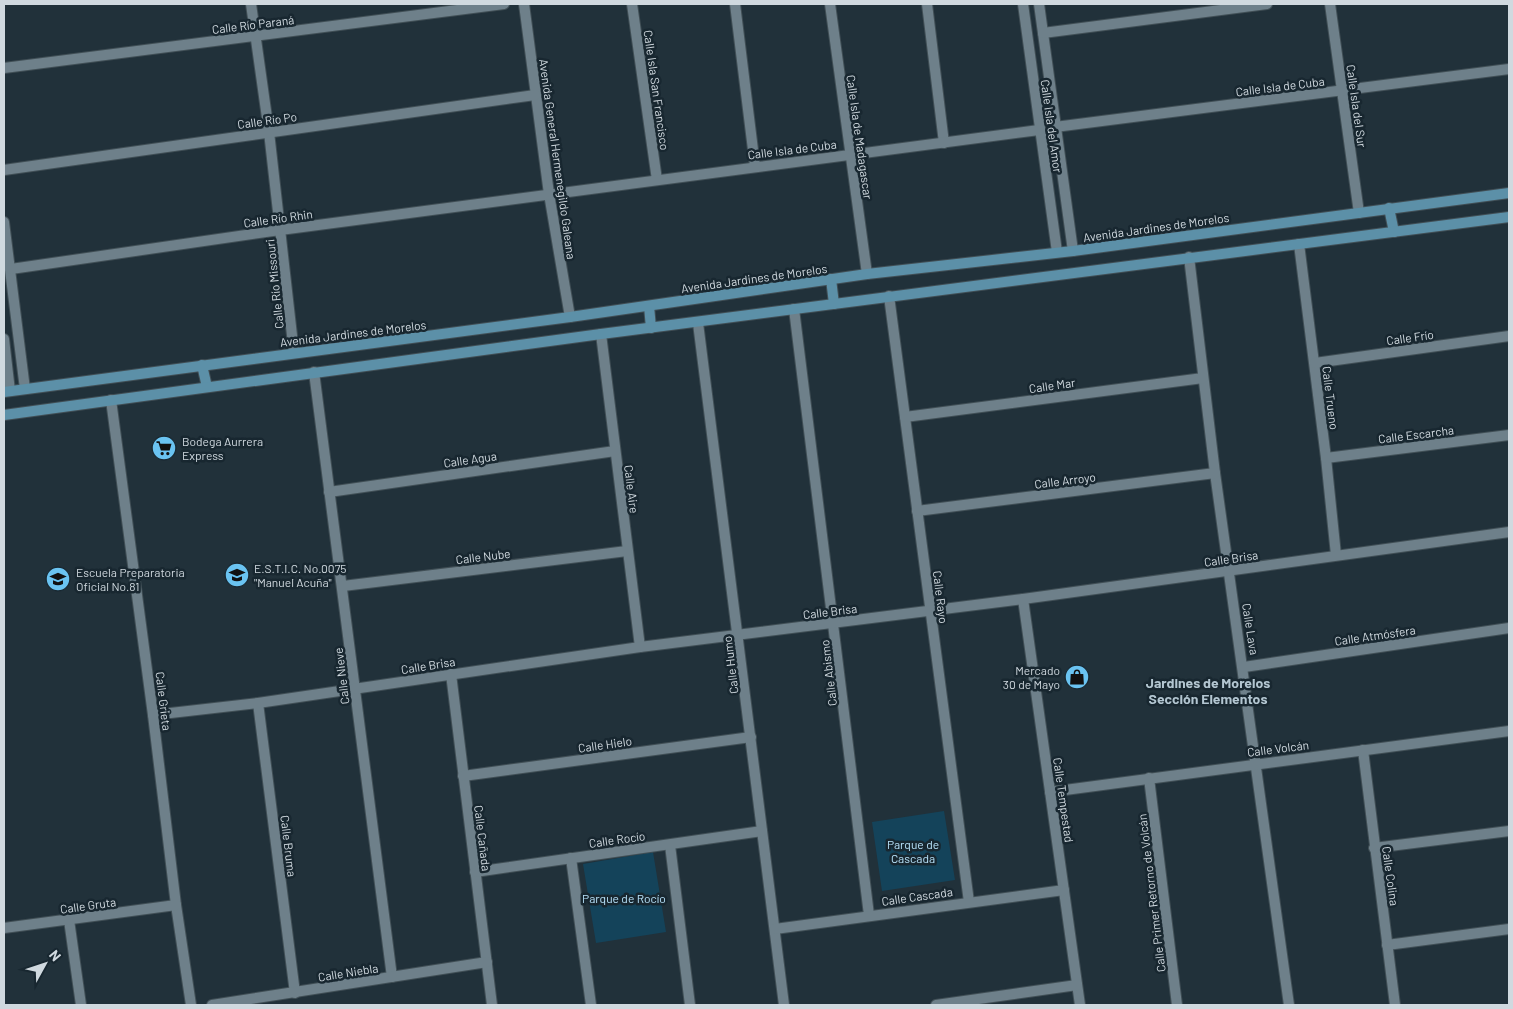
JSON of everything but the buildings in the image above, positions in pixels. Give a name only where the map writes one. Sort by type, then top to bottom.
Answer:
[{"type":"main road","name":"Avenida Jardines de Morelos","points":[[7,391],[570,317],[867,274],[1073,251],[1509,193]]},
{"type":"main road","points":[[1389,208],[1394,232]]},
{"type":"main road","points":[[4,415],[889,296],[1509,217]]},
{"type":"main road","points":[[831,280],[834,304]]},
{"type":"main road","points":[[648,306],[651,328]]},
{"type":"main road","points":[[202,365],[206,387]]},
{"type":"street","name":"Calle Río Missouri","points":[[251,4],[269,132],[294,353]]},
{"type":"street","name":"Calle Río Paraná","points":[[4,68],[504,4]]},
{"type":"street","name":"Avenida General Hermenegildo Galeana","points":[[524,4],[549,194],[570,317]]},
{"type":"street","name":"Calle Isla San Francisco","points":[[632,4],[657,180]]},
{"type":"street","points":[[735,4],[755,166]]},
{"type":"street","name":"Calle Isla de Madagascar","points":[[830,4],[849,155],[867,274]]},
{"type":"street","points":[[927,4],[944,143]]},
{"type":"street","name":"Calle Isla del Amor","points":[[1023,4],[1057,252]]},
{"type":"street","name":"Calle Isla del Amor","points":[[1039,4],[1073,251]]},
{"type":"street","points":[[1043,33],[1267,4]]},
{"type":"street","name":"Calle Isla del Sur","points":[[1330,4],[1359,213]]},
{"type":"street","name":"Calle Isla de Cuba","points":[[1055,127],[1509,69]]},
{"type":"street","points":[[1033,83],[1049,81]]},
{"type":"street","name":"Calle Río Po","points":[[4,170],[535,95]]},
{"type":"street","name":"Calle Isla de Cuba","points":[[549,194],[1039,130]]},
{"type":"street","name":"Calle Río Rhin","points":[[11,269],[549,194]]},
{"type":"street","points":[[4,223],[25,389]]},
{"type":"street","name":"Calle Trueno","points":[[1299,244],[1326,458],[1336,555]]},
{"type":"street","name":"Calle Lava","points":[[1189,257],[1215,473],[1244,667],[1255,764],[1289,1005]]},
{"type":"street","name":"Calle Rayo","points":[[889,296],[969,902]]},
{"type":"street","name":"Calle Abismo","points":[[794,309],[835,623],[869,915]]},
{"type":"street","name":"Calle Humo","points":[[698,322],[739,634],[784,1005]]},
{"type":"street","name":"Calle Aire","points":[[601,334],[640,647]]},
{"type":"street","name":"Calle Frío","points":[[1314,363],[1509,336]]},
{"type":"street","points":[[4,339],[7,391]]},
{"type":"street","name":"Calle Nieve","points":[[314,372],[392,977]]},
{"type":"street","name":"Calle Mar","points":[[905,417],[1203,378]]},
{"type":"street","name":"Calle Grieta","points":[[111,400],[176,905],[191,1005]]},
{"type":"street","name":"Calle Escarcha","points":[[1326,458],[1509,435]]},
{"type":"street","name":"Calle Agua","points":[[329,492],[615,451]]},
{"type":"street","name":"Calle Arroyo","points":[[917,511],[1215,473]]},
{"type":"street","name":"Calle Brisa","points":[[153,715],[258,703],[640,647],[1229,571],[1509,532]]},
{"type":"street","name":"Calle Nube","points":[[343,586],[627,551]]},
{"type":"street","name":"Calle Tempestad","points":[[1023,598],[1080,1005]]},
{"type":"street","name":"Calle Atmósfera","points":[[1244,667],[1509,628]]},
{"type":"street","name":"Calle Cañada","points":[[451,674],[492,1005]]},
{"type":"street","name":"Calle Bruma","points":[[258,703],[295,993]]},
{"type":"street","name":"Calle Volcán","points":[[1050,792],[1509,731]]},
{"type":"street","name":"Calle Hielo","points":[[463,776],[751,736]]},
{"type":"street","name":"Calle Colina","points":[[1362,750],[1395,1005]]},
{"type":"street","name":"Calle Primer Retorno de Volcán","points":[[1150,778],[1177,1005]]},
{"type":"street","name":"Calle Rocío","points":[[475,872],[762,831]]},
{"type":"street","points":[[1374,848],[1509,832]]},
{"type":"street","points":[[670,844],[690,1005]]},
{"type":"street","points":[[571,858],[591,1005]]},
{"type":"street","name":"Calle Cascada","points":[[775,929],[1064,890]]},
{"type":"street","name":"Calle Gruta","points":[[4,928],[176,905]]},
{"type":"street","points":[[69,920],[81,1005]]},
{"type":"street","points":[[1387,945],[1509,929]]},
{"type":"street","name":"Calle Niebla","points":[[212,1005],[487,962]]},
{"type":"street","points":[[936,1005],[1077,985]]},
{"type":"green space","name":"Parque de Cascada","points":[[944,811],[955,880],[882,891],[872,822]]},
{"type":"green space","name":"Parque de Rocío","points":[[653,852],[666,932],[596,943],[583,864]]},
{"type":"place","name":"Bodega Aurrera Express","points":[[164,448]]},
{"type":"place","name":"E.S.T.I.C. No.0075 \"Manuel Acuña\"","points":[[237,575]]},
{"type":"place","name":"Escuela Preparatoria Oficial No.81","points":[[58,579]]},
{"type":"place","name":"Mercado 30 de Mayo","points":[[1077,677]]},
{"type":"district","name":"Jardines de Morelos Sección Elementos","points":[[1208,690]]}]
